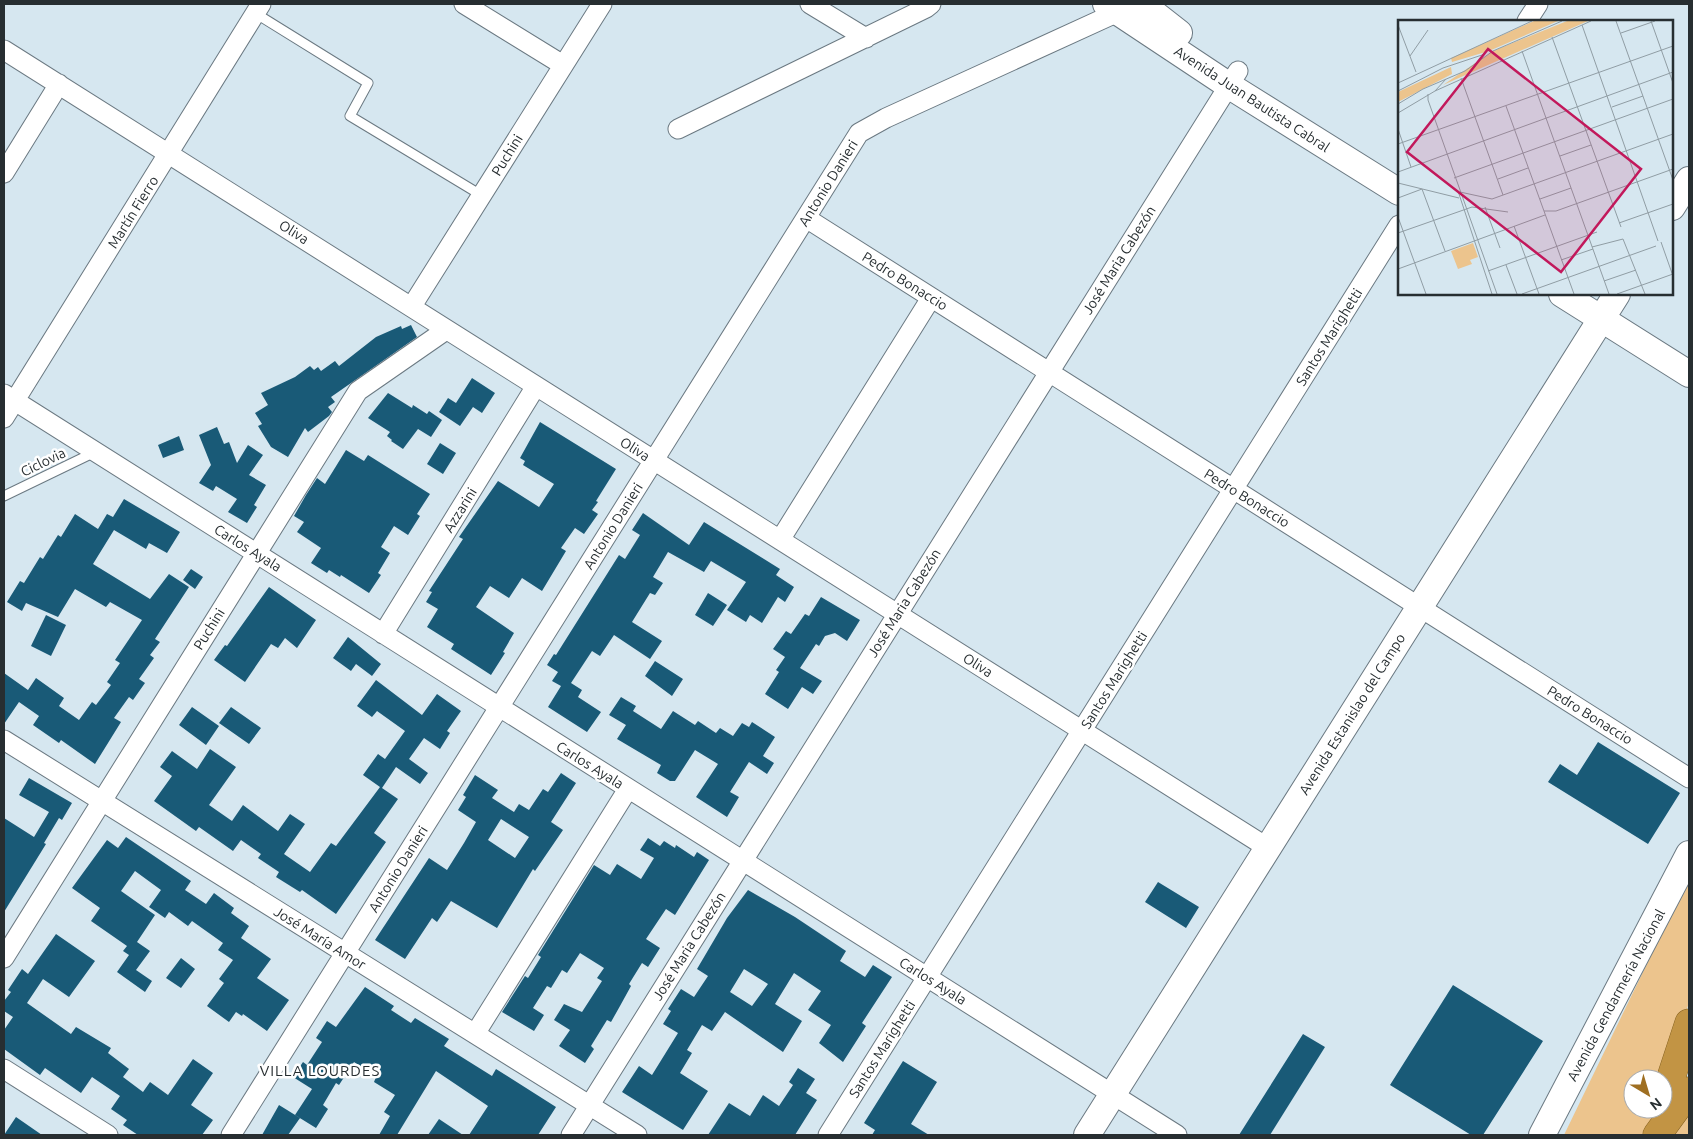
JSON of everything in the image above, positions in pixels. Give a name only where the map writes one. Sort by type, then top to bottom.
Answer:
[{"type":"highway","points":[[1673,1072],[1689,1024]]},
{"type":"highway","points":[[1657,1135],[1689,1091]]},
{"type":"highway","points":[[1651,1135],[1657,1119]]},
{"type":"main road","name":"Avenida Juan Bautista Cabral","points":[[1122,7],[1233,78],[1398,191]]},
{"type":"main road","name":"Avenida Juan Bautista Cabral","points":[[1233,78],[1398,172]]},
{"type":"main road","points":[[1673,205],[1689,180]]},
{"type":"main road","points":[[1567,295],[1605,303],[1689,354]]},
{"type":"main road","points":[[1605,303],[1689,374]]},
{"type":"main road","name":"Avenida Estanislao del Campo","points":[[1087,1135],[1420,607],[1605,303]]},
{"type":"main road","name":"Avenida Gendarmería Nacional","points":[[1542,1135],[1689,854]]},
{"type":"street","points":[[464,4],[563,66]]},
{"type":"street","name":"Puchini","points":[[412,306],[602,4]]},
{"type":"street","points":[[810,4],[866,38]]},
{"type":"street","points":[[678,129],[866,38],[931,4]]},
{"type":"street","points":[[1529,20],[1538,4]]},
{"type":"street","name":"Antonio Danieri","points":[[231,1135],[859,133],[886,118],[1122,7]]},
{"type":"street","name":"Martín Fierro","points":[[4,418],[9,398],[169,153],[258,8]]},
{"type":"street","name":"Oliva","points":[[4,50],[1268,848]]},
{"type":"street","name":"José Maria Cabezón","points":[[571,1135],[1233,78]]},
{"type":"street","points":[[4,173],[59,84]]},
{"type":"street","name":"Pedro Bonaccio","points":[[806,218],[1689,778]]},
{"type":"street","name":"Santos Marighetti","points":[[828,1135],[1398,227]]},
{"type":"street","points":[[780,540],[931,298]]},
{"type":"street","name":"Puchini","points":[[4,958],[358,391],[446,330]]},
{"type":"street","name":"Azzarini","points":[[383,634],[536,386]]},
{"type":"street","name":"Carlos Ayala","points":[[9,398],[1177,1135]]},
{"type":"street","name":"José María Amor","points":[[4,740],[637,1135]]},
{"type":"street","points":[[475,1034],[628,789]]},
{"type":"street","points":[[4,1069],[108,1135]]},
{"type":"lane","points":[[258,8],[368,83],[350,116],[481,195]]},
{"type":"lane","name":"Ciclovia","points":[[4,496],[95,452]]},
{"type":"shaded area","points":[[1689,877],[1689,1002],[1669,1069],[1623,1069],[1623,1119],[1654,1119],[1650,1135],[1564,1135]]},
{"type":"shaded area","points":[[1689,1112],[1689,1135],[1674,1135]]},
{"type":"building","points":[[411,325],[417,337],[331,397],[335,402],[328,407],[332,412],[308,432],[305,428],[288,457],[271,447],[258,426],[262,424],[255,413],[268,405],[261,393],[295,377],[310,366],[314,370],[318,367],[321,371],[335,361],[339,366],[376,337],[401,326],[402,329]]},
{"type":"building","points":[[472,378],[495,393],[482,413],[473,407],[460,426],[439,412],[448,398],[456,403]]},
{"type":"building","points":[[388,393],[412,408],[413,405],[427,414],[429,411],[442,420],[431,437],[418,429],[403,449],[387,436],[390,432],[368,418]]},
{"type":"building","points":[[540,422],[616,469],[592,510],[598,514],[584,534],[575,528],[561,548],[566,551],[542,591],[522,578],[509,598],[490,586],[476,607],[514,633],[503,652],[505,653],[491,675],[451,649],[454,644],[427,627],[438,609],[426,602],[432,592],[429,591],[463,539],[459,537],[498,481],[539,507],[554,484],[523,465],[525,461],[520,458]]},
{"type":"building","points":[[217,427],[224,444],[229,442],[237,463],[248,445],[263,455],[249,475],[266,485],[254,505],[257,507],[247,523],[228,512],[237,499],[216,486],[213,491],[199,483],[211,465],[199,435]]},
{"type":"building","points":[[179,436],[184,450],[163,458],[158,445]]},
{"type":"building","points":[[440,443],[456,453],[443,474],[427,464]]},
{"type":"building","points":[[346,450],[364,461],[368,455],[430,494],[417,514],[420,516],[408,535],[394,526],[381,547],[390,553],[378,573],[381,575],[369,593],[341,575],[340,577],[329,570],[327,573],[311,563],[321,548],[297,532],[304,522],[294,516],[317,478],[325,484]]},
{"type":"building","points":[[124,499],[180,532],[167,553],[149,543],[146,549],[114,530],[93,564],[150,599],[169,574],[189,587],[155,639],[160,642],[150,655],[154,658],[139,679],[145,683],[133,700],[129,697],[114,718],[121,722],[95,764],[61,740],[59,743],[33,725],[39,716],[19,702],[4,724],[4,673],[28,690],[36,678],[64,698],[59,706],[79,720],[92,702],[96,705],[111,685],[107,682],[120,663],[115,660],[142,620],[110,602],[106,607],[75,589],[58,617],[26,603],[22,611],[7,602],[20,581],[24,583],[40,557],[43,559],[58,535],[61,537],[75,514],[98,529],[107,514],[113,517]]},
{"type":"building","points":[[643,513],[689,545],[704,522],[780,569],[776,575],[794,587],[785,602],[778,597],[762,623],[750,615],[746,622],[727,610],[746,582],[711,561],[704,572],[668,552],[653,577],[663,583],[655,595],[650,593],[632,622],[662,641],[650,659],[614,635],[600,656],[592,651],[571,683],[582,690],[578,697],[601,712],[587,732],[548,707],[561,686],[552,681],[558,672],[547,665],[554,654],[556,655],[619,555],[625,559],[640,535],[632,530]]},
{"type":"building","points":[[191,569],[203,577],[195,589],[183,580]]},
{"type":"building","points":[[269,587],[316,620],[297,648],[285,638],[278,648],[271,644],[245,682],[214,660],[225,645],[227,646]]},
{"type":"building","points":[[708,593],[727,605],[713,626],[695,615]]},
{"type":"building","points":[[821,597],[860,620],[847,641],[835,633],[825,636],[819,646],[816,644],[800,668],[822,681],[813,694],[802,687],[788,709],[765,694],[779,672],[776,670],[785,657],[773,649],[786,631],[791,634],[805,614],[809,616]]},
{"type":"building","points":[[46,615],[66,625],[51,656],[31,646]]},
{"type":"building","points":[[348,637],[381,664],[372,676],[356,664],[351,671],[333,658]]},
{"type":"building","points":[[655,661],[683,679],[672,696],[645,676]]},
{"type":"building","points":[[376,680],[422,715],[437,694],[461,711],[447,731],[450,733],[440,749],[424,738],[409,759],[428,773],[420,784],[396,767],[382,788],[398,799],[374,833],[386,842],[336,914],[302,890],[300,892],[276,877],[279,872],[258,858],[261,854],[241,840],[233,851],[199,827],[196,831],[154,801],[172,776],[160,767],[172,751],[197,769],[210,749],[236,767],[209,805],[232,821],[243,805],[278,831],[290,814],[305,824],[284,854],[310,872],[331,843],[336,846],[380,787],[363,775],[378,754],[385,759],[405,731],[377,711],[372,717],[357,706]]},
{"type":"building","points":[[621,697],[636,706],[633,711],[661,729],[673,711],[695,725],[698,721],[716,733],[720,728],[733,736],[742,723],[749,727],[752,722],[775,737],[763,756],[774,763],[767,774],[749,762],[730,792],[739,797],[727,817],[696,797],[718,764],[695,750],[675,781],[670,781],[657,773],[661,765],[617,739],[626,725],[609,715]]},
{"type":"building","points":[[192,707],[219,726],[206,745],[179,725]]},
{"type":"building","points":[[231,707],[261,728],[249,744],[219,723]]},
{"type":"building","points":[[1598,742],[1680,793],[1648,844],[1548,782],[1560,764],[1577,775]]},
{"type":"building","points":[[561,773],[576,783],[551,822],[563,830],[535,871],[533,869],[497,928],[451,901],[437,922],[432,918],[405,959],[375,940],[429,858],[447,870],[464,843],[476,822],[458,810],[466,797],[463,795],[475,775],[498,790],[492,798],[514,812],[519,804],[529,810],[543,789],[548,792]],"holes":[[[501,819],[529,837],[515,858],[488,840]]]},
{"type":"building","points":[[29,778],[72,803],[62,820],[59,818],[44,843],[46,844],[4,912],[4,818],[34,837],[49,812],[19,795]]},
{"type":"building","points":[[126,837],[191,881],[185,890],[206,904],[214,893],[234,908],[231,913],[249,926],[241,938],[271,959],[257,978],[289,1000],[267,1031],[243,1014],[242,1016],[236,1012],[229,1022],[207,1006],[224,983],[219,979],[233,960],[218,950],[223,943],[192,921],[188,926],[169,912],[165,918],[149,907],[161,890],[135,871],[121,891],[155,915],[137,942],[150,951],[136,970],[152,981],[145,992],[117,972],[129,955],[123,951],[127,946],[91,921],[100,908],[72,888],[107,840],[118,848]]},
{"type":"building","points":[[648,838],[660,846],[664,841],[675,848],[676,845],[694,857],[697,852],[709,860],[675,915],[666,909],[646,939],[660,948],[648,967],[642,963],[629,984],[631,986],[611,1022],[607,1020],[591,1046],[594,1049],[585,1063],[559,1046],[570,1030],[554,1020],[564,1004],[582,1012],[602,981],[597,978],[604,968],[580,953],[567,973],[562,970],[551,988],[547,986],[533,1008],[544,1015],[534,1031],[502,1012],[525,976],[528,978],[541,957],[538,955],[594,865],[610,875],[617,864],[641,879],[654,858],[640,850]]},
{"type":"building","points":[[1158,882],[1199,907],[1186,928],[1145,902]]},
{"type":"building","points":[[748,890],[795,917],[846,951],[840,961],[865,977],[873,965],[892,977],[862,1023],[866,1026],[843,1062],[819,1043],[831,1025],[808,1010],[821,991],[794,973],[775,1004],[802,1021],[783,1052],[725,1012],[712,1031],[702,1025],[687,1050],[692,1053],[680,1073],[708,1091],[683,1130],[622,1092],[639,1066],[652,1075],[678,1033],[663,1024],[671,1011],[668,1009],[681,989],[694,997],[708,976],[697,969],[727,918]],"holes":[[[744,969],[768,984],[752,1006],[730,992]]]},
{"type":"building","points":[[56,934],[95,961],[69,997],[43,979],[27,1003],[71,1034],[76,1027],[111,1048],[108,1053],[129,1069],[123,1077],[143,1092],[150,1082],[168,1095],[193,1059],[213,1073],[191,1105],[213,1120],[202,1135],[138,1135],[123,1125],[127,1120],[111,1109],[120,1096],[92,1077],[81,1093],[45,1068],[40,1075],[4,1049],[4,1030],[13,1017],[4,1011],[4,1001],[11,992],[8,990],[22,969],[28,974]]},
{"type":"building","points":[[181,958],[195,969],[181,988],[166,978]]},
{"type":"building","points":[[1453,985],[1543,1041],[1483,1135],[1471,1135],[1390,1085]]},
{"type":"building","points":[[365,987],[394,1006],[391,1010],[411,1023],[415,1018],[449,1039],[444,1046],[492,1076],[496,1069],[556,1107],[538,1135],[469,1135],[488,1106],[436,1071],[397,1135],[379,1135],[390,1116],[384,1112],[395,1095],[374,1082],[376,1077],[354,1062],[339,1085],[336,1083],[323,1105],[328,1109],[316,1128],[295,1115],[312,1089],[293,1077],[303,1062],[307,1065],[322,1042],[316,1038],[327,1021],[336,1027]]},
{"type":"building","points":[[1303,1034],[1325,1047],[1270,1135],[1239,1135]]},
{"type":"building","points":[[903,1061],[937,1082],[911,1124],[929,1135],[872,1135],[875,1130],[864,1123]]},
{"type":"building","points":[[798,1068],[815,1079],[806,1093],[817,1100],[795,1135],[708,1135],[729,1103],[750,1116],[763,1095],[779,1106],[793,1085],[789,1082]]},
{"type":"building","points":[[279,1105],[300,1118],[288,1135],[262,1135]]},
{"type":"building","points":[[16,1117],[42,1135],[4,1135]]},
{"type":"building","points":[[439,1119],[463,1135],[428,1135]]},
{"type":"district","name":"VILLA LOURDES","points":[[320,1070]]}]
